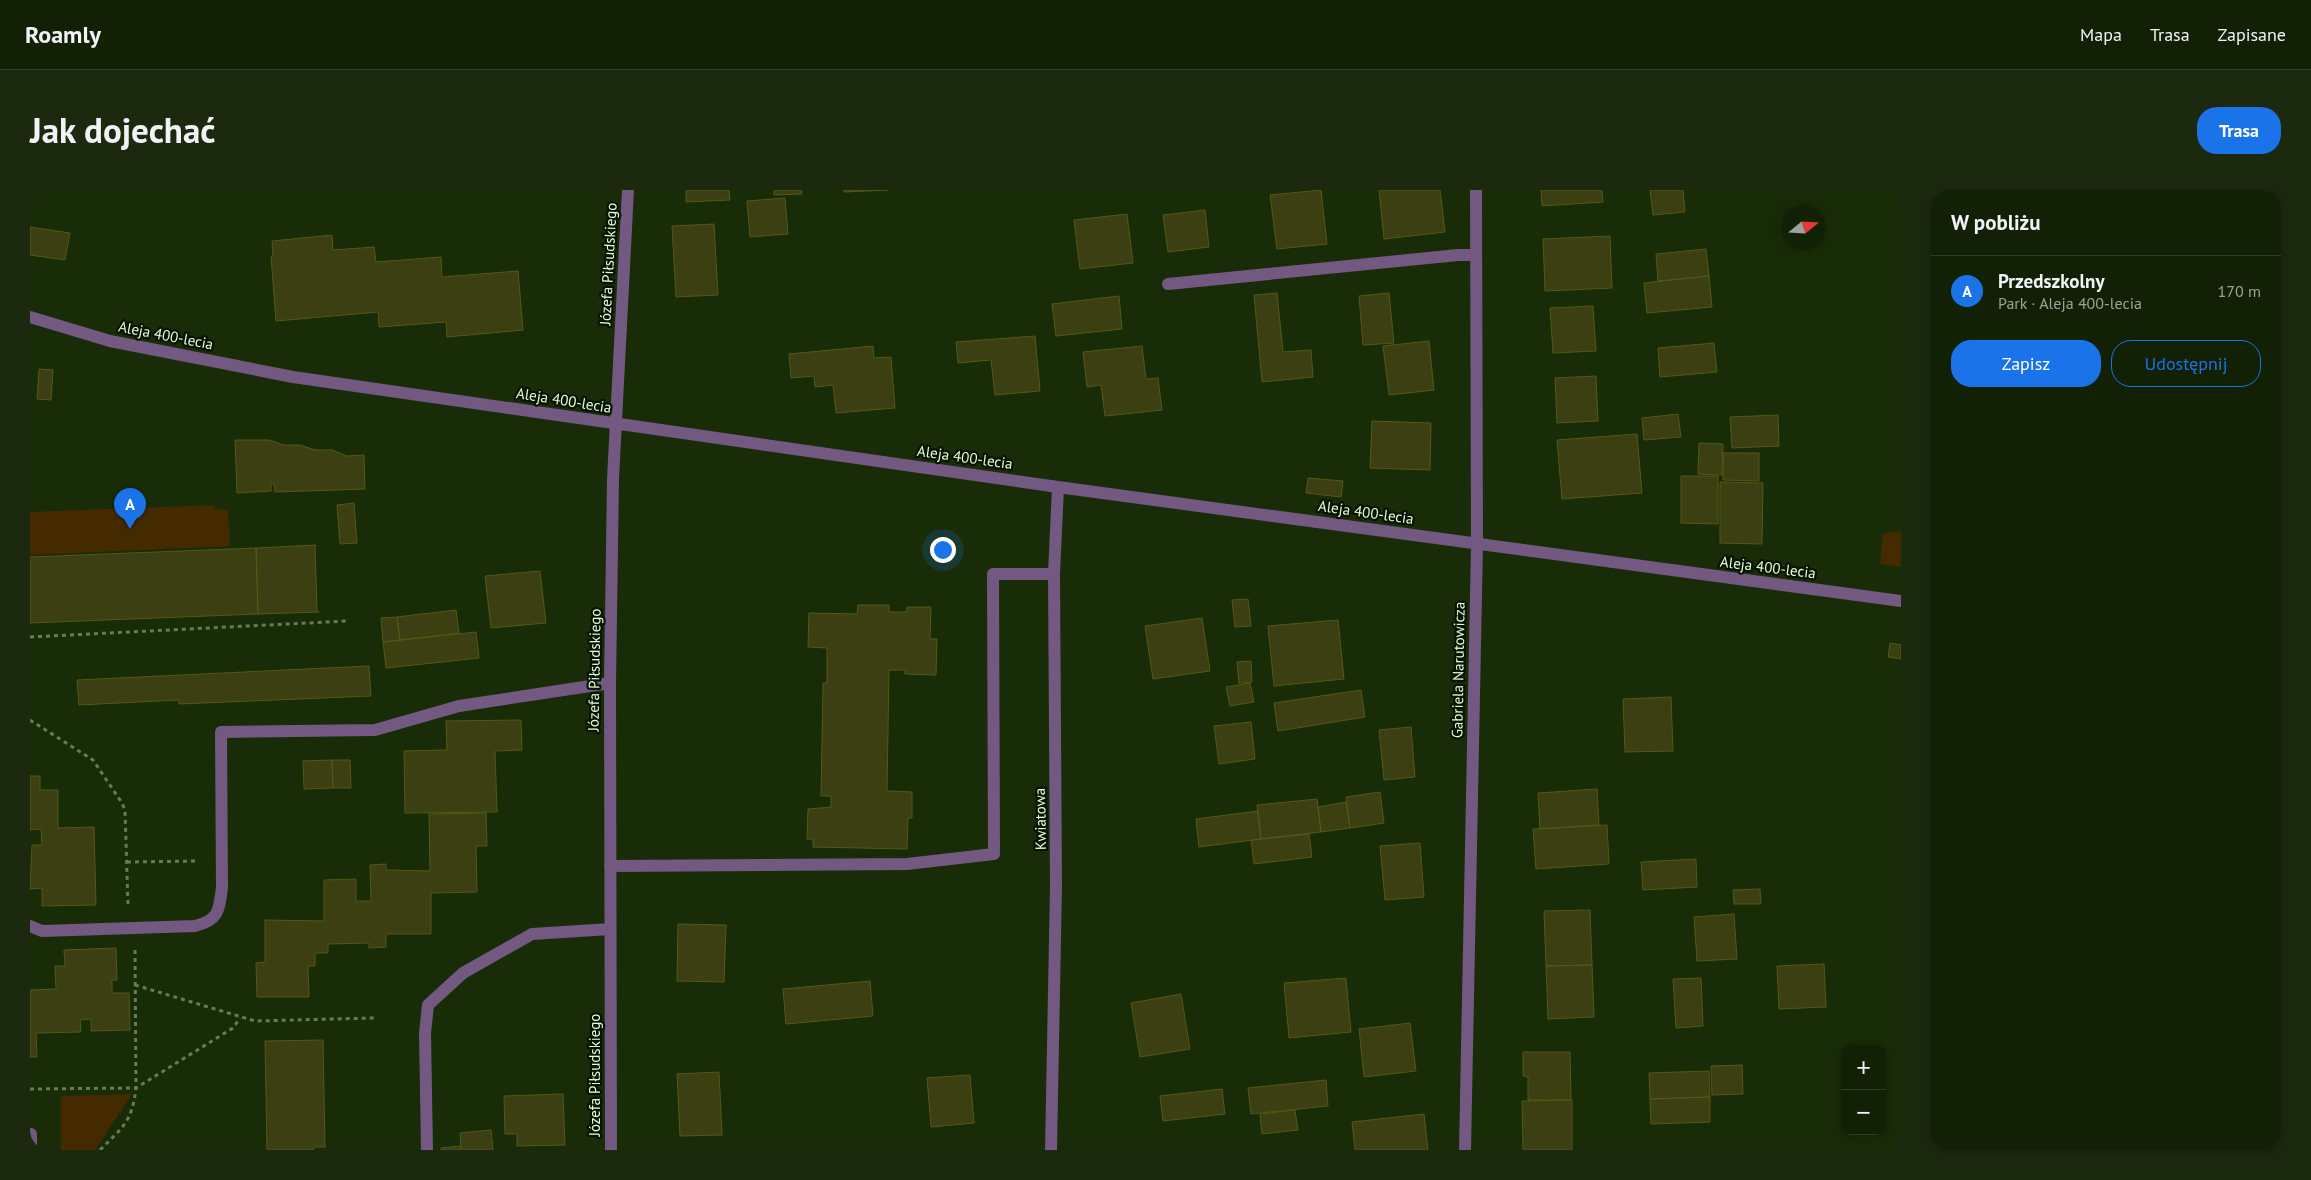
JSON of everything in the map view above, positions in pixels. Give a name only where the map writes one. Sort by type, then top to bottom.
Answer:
[{"type":"street","name":"Józefa Piłsudskiego","points":[[611,1150],[610,683],[616,425],[628,190]]},
{"type":"street","name":"Gabriela Narutowicza","points":[[1465,1150],[1477,544],[1476,190]]},
{"type":"street","points":[[1168,284],[1448,256],[1476,255]]},
{"type":"street","name":"Aleja 400-lecia","points":[[30,317],[110,341],[294,376],[616,425],[1901,601]]},
{"type":"street","name":"Kwiatowa","points":[[1051,1150],[1056,886],[1054,574],[1058,487]]},
{"type":"street","points":[[610,866],[907,864],[994,854],[993,574],[1054,574]]},
{"type":"street","points":[[30,926],[42,931],[195,926],[205,924],[214,918],[218,912],[222,887],[221,732],[375,730],[460,706],[610,683]]},
{"type":"street","points":[[427,1150],[425,1014],[428,1006],[463,973],[532,934],[610,929]]},
{"type":"street","points":[[31,1134],[31,1150]]},
{"type":"path","points":[[30,637],[347,621]]},
{"type":"path","points":[[30,720],[86,755],[97,765],[125,810],[128,907],[135,928],[136,1088],[133,1109],[124,1127],[100,1150]]},
{"type":"path","points":[[127,862],[222,861]]},
{"type":"path","points":[[135,985],[240,1018],[256,1021],[374,1018]]},
{"type":"path","points":[[30,1089],[136,1088],[233,1028],[240,1018]]},
{"type":"shaded area","points":[[214,505],[215,510],[228,509],[230,546],[30,555],[30,512]]},
{"type":"shaded area","points":[[1901,531],[1901,567],[1880,564],[1883,533]]},
{"type":"shaded area","points":[[132,1094],[95,1150],[61,1150],[61,1096]]},
{"type":"building","points":[[686,190],[729,190],[730,200],[686,202]]},
{"type":"building","points":[[774,190],[801,190],[802,194],[774,195]]},
{"type":"building","points":[[844,190],[888,190],[844,192]]},
{"type":"building","points":[[1321,190],[1327,244],[1277,249],[1270,195]]},
{"type":"building","points":[[1379,190],[1440,190],[1445,232],[1384,239]]},
{"type":"building","points":[[1541,190],[1602,190],[1603,202],[1542,206]]},
{"type":"building","points":[[1650,190],[1683,190],[1685,212],[1653,215]]},
{"type":"building","points":[[785,198],[788,234],[750,237],[747,201]]},
{"type":"building","points":[[1205,210],[1209,247],[1168,252],[1163,215]]},
{"type":"building","points":[[1127,214],[1133,263],[1080,269],[1074,220]]},
{"type":"building","points":[[714,224],[718,295],[676,297],[672,226]]},
{"type":"building","points":[[30,227],[70,233],[65,260],[30,255]]},
{"type":"building","points":[[332,235],[333,250],[374,247],[376,262],[441,257],[442,277],[518,271],[523,330],[447,337],[446,322],[379,327],[378,312],[276,321],[271,256],[273,256],[272,241]]},
{"type":"building","points":[[1610,236],[1612,288],[1545,291],[1543,239]]},
{"type":"building","points":[[1706,249],[1709,276],[1658,281],[1656,254]]},
{"type":"building","points":[[1709,276],[1712,307],[1647,313],[1644,283]]},
{"type":"building","points":[[1277,293],[1283,352],[1311,350],[1313,377],[1262,382],[1254,295]]},
{"type":"building","points":[[1389,293],[1394,343],[1363,345],[1359,296]]},
{"type":"building","points":[[1119,296],[1122,329],[1056,336],[1052,304]]},
{"type":"building","points":[[1593,306],[1596,351],[1553,353],[1550,308]]},
{"type":"building","points":[[1035,336],[1040,391],[995,395],[991,360],[958,363],[956,342]]},
{"type":"building","points":[[1429,341],[1434,390],[1389,395],[1383,346]]},
{"type":"building","points":[[1714,343],[1717,372],[1660,377],[1658,348]]},
{"type":"building","points":[[873,346],[874,358],[891,357],[895,408],[836,413],[833,385],[815,387],[814,376],[791,378],[789,354]]},
{"type":"building","points":[[1142,346],[1146,379],[1158,378],[1162,410],[1105,416],[1101,385],[1087,387],[1083,352]]},
{"type":"building","points":[[39,369],[53,370],[51,400],[37,399]]},
{"type":"building","points":[[1596,376],[1598,421],[1557,423],[1555,378]]},
{"type":"building","points":[[1678,414],[1681,437],[1644,440],[1642,418]]},
{"type":"building","points":[[1778,415],[1779,446],[1732,448],[1730,417]]},
{"type":"building","points":[[1372,421],[1431,423],[1430,470],[1370,468]]},
{"type":"building","points":[[1637,434],[1642,493],[1562,499],[1557,440]]},
{"type":"building","points":[[235,440],[269,440],[284,445],[300,445],[315,450],[332,450],[347,456],[364,455],[365,489],[275,492],[274,484],[271,484],[271,491],[237,493]]},
{"type":"building","points":[[1699,443],[1723,444],[1722,475],[1698,474]]},
{"type":"building","points":[[1723,453],[1759,453],[1759,481],[1723,480]]},
{"type":"building","points":[[1681,476],[1718,476],[1718,524],[1681,523]]},
{"type":"building","points":[[1308,478],[1343,481],[1341,497],[1306,493]]},
{"type":"building","points":[[1720,482],[1763,483],[1762,544],[1720,543]]},
{"type":"building","points":[[354,503],[357,543],[340,544],[337,505]]},
{"type":"building","points":[[316,545],[317,610],[319,612],[258,614],[256,548]]},
{"type":"building","points":[[256,548],[258,614],[30,623],[30,557]]},
{"type":"building","points":[[540,571],[546,623],[491,628],[485,576]]},
{"type":"building","points":[[1248,599],[1251,626],[1235,627],[1232,600]]},
{"type":"building","points":[[858,605],[889,605],[889,612],[907,612],[907,607],[931,607],[930,639],[937,639],[936,675],[905,674],[905,670],[889,670],[887,791],[912,792],[912,818],[908,818],[907,849],[813,847],[813,839],[807,839],[808,809],[831,807],[831,796],[821,796],[823,683],[827,683],[827,648],[808,647],[809,613],[857,614]]},
{"type":"building","points":[[456,610],[459,633],[400,640],[397,617]]},
{"type":"building","points":[[397,617],[400,640],[383,642],[381,618]]},
{"type":"building","points":[[1202,618],[1210,671],[1153,679],[1145,626]]},
{"type":"building","points":[[1338,620],[1344,679],[1274,686],[1268,626]]},
{"type":"building","points":[[476,632],[479,658],[386,668],[383,642]]},
{"type":"building","points":[[1890,643],[1901,645],[1901,659],[1888,657]]},
{"type":"building","points":[[1251,661],[1252,682],[1239,683],[1237,662]]},
{"type":"building","points":[[369,666],[371,696],[179,704],[179,700],[79,705],[77,680]]},
{"type":"building","points":[[1250,683],[1254,702],[1230,706],[1226,687]]},
{"type":"building","points":[[1361,690],[1365,717],[1278,731],[1274,703]]},
{"type":"building","points":[[1671,697],[1673,751],[1625,752],[1623,699]]},
{"type":"building","points":[[521,720],[522,750],[495,751],[497,812],[405,813],[404,751],[447,750],[446,721]]},
{"type":"building","points":[[1251,722],[1255,759],[1219,764],[1214,726]]},
{"type":"building","points":[[1411,727],[1415,777],[1384,780],[1379,730]]},
{"type":"building","points":[[332,760],[350,760],[351,788],[333,788]]},
{"type":"building","points":[[332,760],[333,788],[304,789],[303,761]]},
{"type":"building","points":[[30,776],[40,776],[40,790],[58,790],[58,828],[94,827],[96,905],[42,906],[42,888],[30,889],[32,845],[42,845],[41,829],[30,830]]},
{"type":"building","points":[[1597,789],[1599,825],[1540,829],[1538,793]]},
{"type":"building","points":[[1380,792],[1384,823],[1350,828],[1346,797]]},
{"type":"building","points":[[1317,799],[1321,832],[1261,839],[1257,805]]},
{"type":"building","points":[[1346,802],[1350,828],[1321,832],[1318,807]]},
{"type":"building","points":[[1258,811],[1261,839],[1199,847],[1196,819]]},
{"type":"building","points":[[486,813],[487,846],[476,846],[477,892],[431,893],[431,934],[386,934],[386,947],[369,948],[369,943],[328,944],[328,953],[315,953],[315,966],[308,966],[309,997],[257,997],[256,963],[265,962],[265,920],[324,921],[324,880],[356,879],[356,901],[371,901],[370,865],[386,864],[386,870],[430,871],[429,814]]},
{"type":"building","points":[[1607,825],[1609,864],[1536,869],[1533,829]]},
{"type":"building","points":[[1309,834],[1312,857],[1254,864],[1251,840]]},
{"type":"building","points":[[1420,843],[1424,897],[1385,900],[1380,846]]},
{"type":"building","points":[[1696,859],[1697,887],[1643,890],[1641,862]]},
{"type":"building","points":[[1760,889],[1761,904],[1734,904],[1733,890]]},
{"type":"building","points":[[1590,910],[1592,965],[1546,966],[1544,911]]},
{"type":"building","points":[[1734,914],[1737,959],[1697,961],[1694,917]]},
{"type":"building","points":[[678,924],[726,925],[724,982],[677,981]]},
{"type":"building","points":[[116,948],[117,980],[112,980],[112,993],[129,993],[130,1030],[91,1031],[91,1019],[80,1020],[81,1032],[36,1033],[37,1057],[30,1057],[30,990],[56,989],[55,966],[65,966],[64,950]]},
{"type":"building","points":[[1824,964],[1826,1007],[1779,1009],[1777,966]]},
{"type":"building","points":[[1592,965],[1594,1017],[1548,1019],[1546,966]]},
{"type":"building","points":[[1346,978],[1351,1032],[1289,1038],[1284,983]]},
{"type":"building","points":[[1701,978],[1703,1026],[1676,1028],[1673,979]]},
{"type":"building","points":[[870,981],[873,1016],[786,1024],[783,989]]},
{"type":"building","points":[[1181,994],[1190,1049],[1140,1057],[1131,1003]]},
{"type":"building","points":[[1410,1023],[1416,1071],[1364,1077],[1359,1029]]},
{"type":"building","points":[[323,1040],[325,1147],[314,1147],[314,1150],[267,1150],[265,1041]]},
{"type":"building","points":[[1523,1052],[1570,1052],[1571,1100],[1528,1100],[1528,1077],[1523,1076]]},
{"type":"building","points":[[1742,1065],[1743,1094],[1712,1095],[1711,1066]]},
{"type":"building","points":[[1709,1071],[1710,1097],[1650,1099],[1649,1073]]},
{"type":"building","points":[[719,1072],[722,1135],[680,1136],[677,1074]]},
{"type":"building","points":[[970,1075],[974,1123],[931,1127],[927,1078]]},
{"type":"building","points":[[1326,1080],[1328,1106],[1251,1114],[1248,1088]]},
{"type":"building","points":[[1222,1089],[1225,1114],[1163,1121],[1160,1096]]},
{"type":"building","points":[[563,1094],[565,1145],[517,1146],[517,1134],[505,1134],[504,1096]]},
{"type":"building","points":[[1710,1097],[1710,1122],[1651,1124],[1650,1099]]},
{"type":"building","points":[[1572,1100],[1572,1150],[1523,1150],[1522,1101]]},
{"type":"building","points":[[1295,1110],[1298,1130],[1262,1134],[1260,1114]]},
{"type":"building","points":[[1424,1114],[1428,1150],[1355,1150],[1352,1122]]},
{"type":"building","points":[[491,1130],[493,1150],[461,1150],[460,1133]]},
{"type":"building","points":[[461,1146],[461,1150],[441,1150],[441,1148]]},
{"type":"place","name":"Przedszkolny","points":[[130,529]]}]
